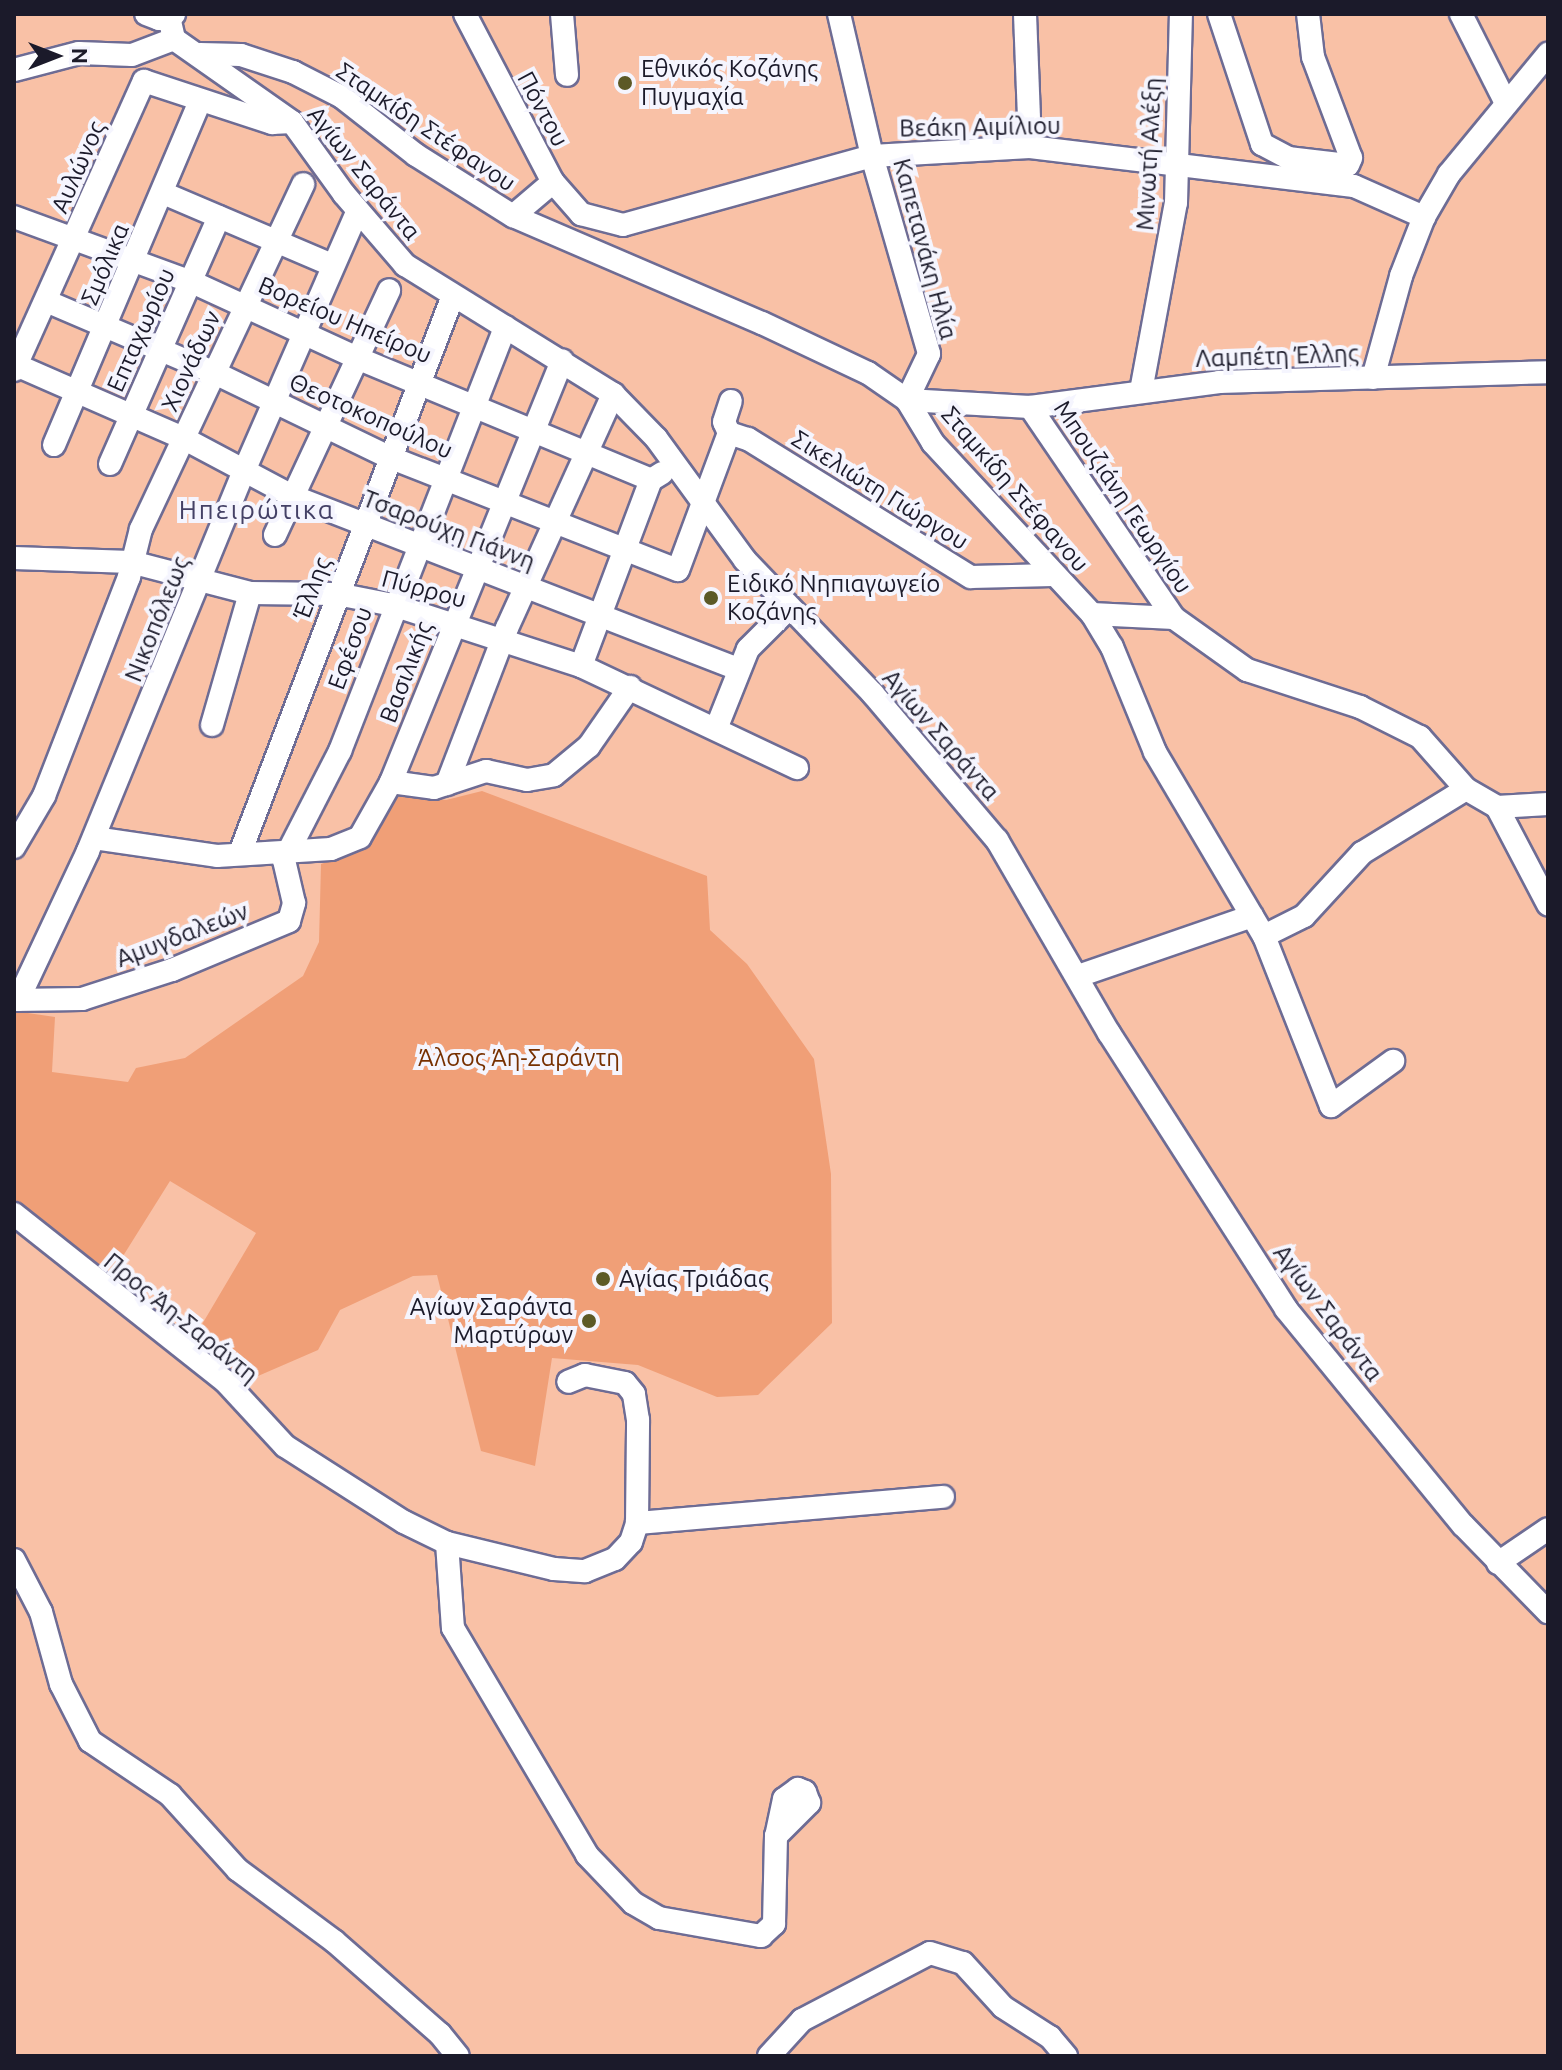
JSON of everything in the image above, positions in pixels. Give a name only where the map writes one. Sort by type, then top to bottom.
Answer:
[{"type":"street","points":[[146,14],[172,23]]},
{"type":"street","name":"Πόντου","points":[[465,14],[553,182],[513,216]]},
{"type":"street","points":[[562,14],[567,75]]},
{"type":"street","name":"Καπετανάκη Ηλία","points":[[839,14],[872,156],[929,354],[907,400]]},
{"type":"street","points":[[1025,14],[1030,147]]},
{"type":"street","name":"Μινωτή Αλέξη","points":[[1141,391],[1169,255],[1178,163],[1181,14]]},
{"type":"street","points":[[1219,14],[1262,144],[1288,158],[1348,165],[1351,158],[1313,57],[1308,14]]},
{"type":"street","points":[[1461,14],[1506,103]]},
{"type":"street","points":[[14,70],[79,53],[132,55],[172,23]]},
{"type":"street","name":"Αγίων Σαράντα","points":[[172,23],[200,54],[292,122],[357,212],[405,265],[452,298],[562,360],[613,394],[674,464],[704,509],[788,609],[873,694],[988,829],[1078,976],[1109,1033],[1286,1309],[1498,1563],[1548,1612]]},
{"type":"street","name":"Σταμκίδη Στέφανου","points":[[200,54],[241,55],[293,72],[342,97],[416,155],[513,216],[762,323],[868,373],[907,400],[933,443],[1092,614],[1112,647],[1155,752],[1264,936],[1331,1106],[1393,1061]]},
{"type":"street","name":"Λαμπέτη Έλλης","points":[[907,400],[1030,407],[1141,391],[1268,379],[1373,378],[1401,276],[1424,217],[1449,174],[1548,54]]},
{"type":"street","name":"Αυλώνος","points":[[15,368],[144,81],[281,125],[292,122]]},
{"type":"street","name":"Σμόλικα","points":[[54,445],[136,259],[200,101]]},
{"type":"street","name":"Βεάκη Αιμίλιου","points":[[553,182],[581,214],[623,225],[872,156],[1030,147],[1354,186],[1424,217]]},
{"type":"street","name":"Χιονάδων","points":[[14,847],[44,796],[141,529],[303,184]]},
{"type":"street","points":[[163,193],[332,265]]},
{"type":"street","name":"Νικοπόλεως","points":[[16,1000],[94,838],[244,471],[357,212]]},
{"type":"street","name":"Βορείου Ηπείρου","points":[[14,217],[192,282],[357,358],[476,403],[651,480]]},
{"type":"street","name":"Επταχωρίου","points":[[110,464],[219,217]]},
{"type":"street","points":[[275,535],[389,290]]},
{"type":"street","name":"Έλλης","points":[[240,853],[418,380],[452,298]]},
{"type":"street","name":"Θεοτοκοπούλου","points":[[46,301],[215,373],[389,457],[678,570],[704,509]]},
{"type":"street","name":"Εφέσου","points":[[288,848],[340,751],[393,605],[505,327]]},
{"type":"street","name":"Βασιλικής","points":[[94,838],[182,852],[240,853],[288,848],[331,849],[360,837],[391,782],[475,567],[562,360]]},
{"type":"street","name":"Τσαρούχη Γιάννη","points":[[15,368],[78,391],[183,438],[292,496],[737,669]]},
{"type":"street","points":[[1373,378],[1548,372]]},
{"type":"street","points":[[447,784],[525,587],[613,394]]},
{"type":"street","points":[[704,509],[729,433],[724,422],[731,401]]},
{"type":"street","name":"Μπουζιάνη Γεωργίου","points":[[1030,407],[1174,618],[1247,670],[1392,720],[1420,737],[1466,789],[1497,807]]},
{"type":"street","name":"Σικελιώτη Γιώργου","points":[[729,433],[748,439],[971,577],[1053,575]]},
{"type":"street","points":[[581,666],[651,480],[674,464]]},
{"type":"street","name":"Πύρρου","points":[[14,558],[131,562],[250,593],[337,594],[393,605],[581,666],[797,768]]},
{"type":"street","points":[[212,725],[250,593]]},
{"type":"street","points":[[716,729],[737,669],[748,649],[788,609]]},
{"type":"street","points":[[1092,614],[1174,618]]},
{"type":"street","points":[[391,782],[434,788],[486,771],[527,780],[554,775],[580,756],[630,687]]},
{"type":"street","points":[[1264,936],[1304,916],[1362,853],[1466,789]]},
{"type":"street","points":[[1548,804],[1497,807],[1548,904]]},
{"type":"street","name":"Αμυγδαλεών","points":[[16,1000],[82,999],[172,970],[289,921],[294,903],[283,865],[288,848]]},
{"type":"street","points":[[1078,976],[1252,916]]},
{"type":"street","name":"Προς Άη-Σαράντη","points":[[14,1214],[225,1381],[285,1446],[404,1522],[447,1543],[554,1569],[585,1571],[615,1559],[631,1542],[637,1523]]},
{"type":"street","points":[[568,1382],[603,1375],[625,1383],[634,1394],[637,1523],[943,1497]]},
{"type":"street","points":[[1498,1563],[1548,1529]]},
{"type":"street","points":[[447,1543],[453,1628],[587,1855],[633,1903],[659,1918],[761,1936],[774,1924],[776,1836]]},
{"type":"street","points":[[14,1560],[41,1612],[61,1684],[90,1741],[170,1795],[238,1870],[334,1941],[440,2034],[458,2056]]},
{"type":"street","points":[[769,2056],[802,2020],[930,1953],[963,1963],[1003,2007],[1050,2037],[1066,2056]]},
{"type":"green space","points":[[14,14],[1548,14],[1548,2056],[14,2056]]},
{"type":"green space","name":"Άλσος Άη-Σαράντη","points":[[482,791],[707,876],[710,930],[747,964],[814,1059],[831,1174],[832,1323],[758,1395],[717,1397],[638,1365],[552,1358],[535,1466],[481,1451],[437,1275],[413,1276],[340,1310],[318,1350],[244,1382],[191,1343],[256,1233],[170,1181],[108,1280],[14,1201],[14,1011],[55,1017],[52,1072],[128,1082],[136,1068],[185,1058],[303,976],[319,942],[321,864],[368,848],[396,795],[446,800]]},
{"type":"place","name":"Εθνικός Κοζάνης Πυγμαχία","points":[[625,83]]},
{"type":"place","name":"Ειδικό Νηπιαγωγείο Κοζάνης","points":[[711,598]]},
{"type":"place","name":"Αγίας Τριάδας","points":[[603,1279]]},
{"type":"place","name":"Αγίων Σαράντα Μαρτύρων","points":[[589,1321]]},
{"type":"district","name":"Ηπειρώτικα","points":[[257,510]]}]
